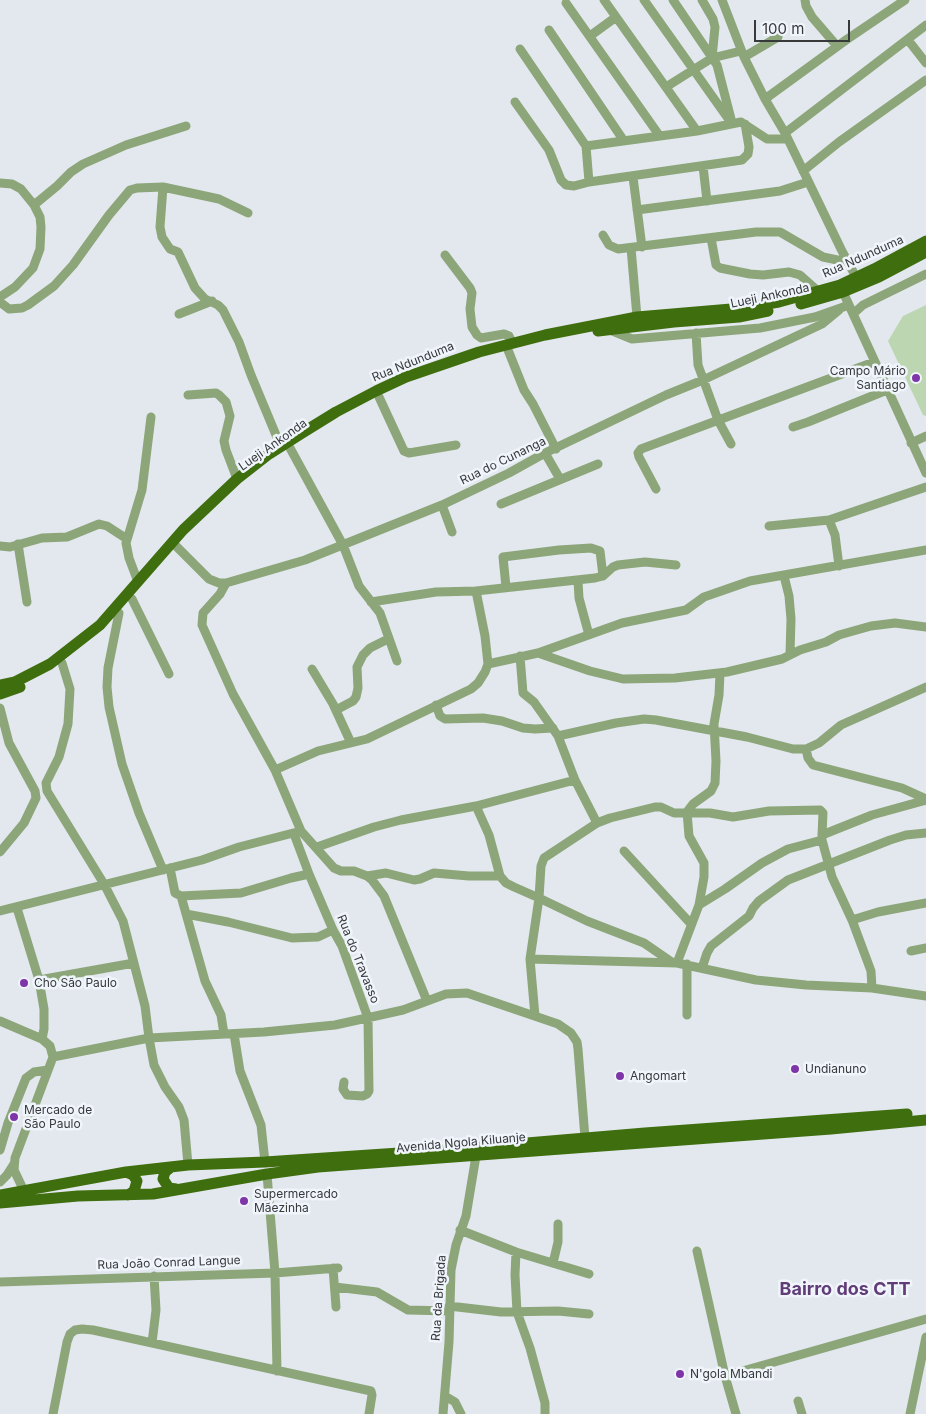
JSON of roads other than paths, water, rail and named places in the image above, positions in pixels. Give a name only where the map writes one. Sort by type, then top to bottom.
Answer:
[{"type":"main road","name":"Rua Ndunduma","points":[[0,694],[64,654],[100,624],[183,530],[237,479],[336,412],[376,391],[454,360],[596,324],[637,317],[743,308],[779,302],[840,285],[926,241]]},
{"type":"main road","name":"Lueji Ankonda","points":[[16,685],[40,678],[81,648],[119,613],[176,546],[211,511],[286,447],[379,397],[510,346],[610,330],[674,322],[739,317],[791,306],[842,292],[879,277],[926,252]]},
{"type":"main road","points":[[0,680],[16,685]]},
{"type":"main road","name":"Rua Ndunduma","points":[[0,686],[16,685]]},
{"type":"main road","name":"Avenida Ngola Kiluanje","points":[[0,1203],[87,1196],[153,1194],[266,1168],[585,1138],[926,1112]]},
{"type":"main road","name":"Avenida Ngola Kiluanje","points":[[0,1195],[126,1172],[188,1165],[318,1168],[926,1120]]},
{"type":"main road","points":[[171,1167],[165,1172],[164,1182],[169,1188],[176,1189]]},
{"type":"main road","points":[[126,1172],[133,1175],[137,1181],[134,1191],[128,1195]]},
{"type":"street","points":[[604,0],[697,131]]},
{"type":"street","points":[[644,0],[732,124]]},
{"type":"street","points":[[673,0],[712,58],[719,72],[732,124]]},
{"type":"street","points":[[702,0],[713,18],[715,27],[712,58]]},
{"type":"street","points":[[722,0],[743,54],[856,277]]},
{"type":"street","points":[[805,0],[812,17],[837,46]]},
{"type":"street","points":[[765,99],[837,46],[905,0]]},
{"type":"street","points":[[566,2],[659,135]]},
{"type":"street","points":[[590,36],[616,17]]},
{"type":"street","points":[[586,146],[697,131],[741,122],[767,139],[786,136],[926,25]]},
{"type":"street","points":[[549,30],[624,141]]},
{"type":"street","points":[[666,87],[712,58],[743,54],[778,38]]},
{"type":"street","points":[[908,40],[926,63]]},
{"type":"street","points":[[520,49],[586,146],[589,182]]},
{"type":"street","points":[[803,171],[865,123],[926,80]]},
{"type":"street","points":[[515,102],[548,150],[561,180],[566,185],[574,186],[589,182],[742,160],[748,154],[749,147],[745,124]]},
{"type":"street","points":[[34,205],[71,172],[83,164],[126,145],[186,126]]},
{"type":"street","points":[[703,166],[707,201]]},
{"type":"street","points":[[633,176],[642,247]]},
{"type":"street","points":[[637,210],[780,191],[808,182]]},
{"type":"street","points":[[0,183],[12,184],[22,190],[34,205],[40,217],[41,227],[40,249],[33,268],[0,297]]},
{"type":"street","points":[[163,186],[160,227],[162,237],[170,249],[178,252],[195,288],[205,299],[218,305],[223,310],[239,342],[251,375],[286,447],[344,545],[355,578],[380,613],[397,661]]},
{"type":"street","points":[[0,302],[9,309],[15,310],[28,305],[54,286],[66,274],[124,195],[130,190],[163,186],[219,199],[248,213]]},
{"type":"street","points":[[603,235],[612,248],[618,250],[756,232],[780,232],[824,257],[847,262]]},
{"type":"street","points":[[710,238],[716,265],[720,268],[756,274],[789,272],[800,275],[818,291]]},
{"type":"street","points":[[630,248],[637,317]]},
{"type":"street","points":[[445,255],[470,288],[472,293],[472,327],[477,335],[481,338],[504,334],[509,336],[510,346],[524,390],[556,449]]},
{"type":"street","points":[[853,314],[863,305],[926,274]]},
{"type":"street","points":[[842,292],[926,473]]},
{"type":"street","points":[[179,314],[212,302]]},
{"type":"street","points":[[839,310],[849,305]]},
{"type":"street","name":"Lueji Ankonda","points":[[610,330],[632,339],[776,326],[839,310]]},
{"type":"street","name":"Rua do Cunanga","points":[[226,583],[305,560],[442,505],[666,395],[703,380],[822,324],[839,310]]},
{"type":"street","points":[[696,333],[697,359],[703,380],[718,420],[731,444]]},
{"type":"street","points":[[656,490],[639,457],[638,452],[641,449],[874,362]]},
{"type":"street","points":[[793,427],[887,390]]},
{"type":"street","points":[[188,394],[216,393],[226,402],[230,416],[224,441],[237,479]]},
{"type":"street","points":[[379,397],[404,451],[409,453],[456,445]]},
{"type":"street","points":[[138,582],[126,548],[142,490],[151,417]]},
{"type":"street","points":[[911,443],[926,436]]},
{"type":"street","points":[[545,453],[560,479]]},
{"type":"street","points":[[501,504],[598,464]]},
{"type":"street","points":[[769,526],[829,520],[926,487]]},
{"type":"street","points":[[442,505],[452,532]]},
{"type":"street","points":[[829,520],[835,535],[839,566]]},
{"type":"street","points":[[0,546],[10,547],[42,538],[67,537],[99,524],[110,527],[127,539]]},
{"type":"street","points":[[18,544],[23,566],[27,602]]},
{"type":"street","points":[[176,546],[209,578],[218,583],[226,583]]},
{"type":"street","points":[[506,587],[503,557],[559,550],[590,548],[600,551],[604,576]]},
{"type":"street","points":[[488,664],[538,653],[638,619],[682,612],[704,597],[750,581],[926,550]]},
{"type":"street","points":[[371,602],[436,592],[476,591],[578,581],[604,576],[613,567],[618,565],[645,562],[676,565]]},
{"type":"street","points":[[784,576],[789,596],[791,619],[790,654]]},
{"type":"street","points":[[578,581],[579,598],[589,635]]},
{"type":"street","name":"Rua do Travasso","points":[[226,583],[220,594],[203,613],[202,625],[233,694],[275,770],[298,832],[309,874],[345,953],[368,1018],[369,1091],[363,1096],[347,1095],[343,1089],[344,1082]]},
{"type":"street","points":[[275,770],[318,751],[366,739],[436,704],[471,689],[482,678],[488,664],[486,636],[476,591]]},
{"type":"street","points":[[132,599],[169,674]]},
{"type":"street","points":[[119,613],[108,668],[107,688],[109,707],[122,764],[139,813],[167,869],[175,894],[181,896],[241,893],[309,874]]},
{"type":"street","points":[[538,653],[590,671],[623,679],[644,680],[720,673],[782,659],[790,654],[819,645],[848,632],[871,626],[895,623],[926,627]]},
{"type":"street","points":[[336,710],[353,701],[356,697],[358,688],[357,666],[363,655],[370,648],[388,639]]},
{"type":"street","points":[[520,656],[522,693],[534,702],[558,736],[575,780],[597,823]]},
{"type":"street","points":[[62,663],[70,689],[68,724],[59,757],[46,783],[46,787],[55,805],[104,884],[123,921],[145,1006],[154,1066],[182,1112],[186,1131],[188,1165]]},
{"type":"street","points":[[312,669],[336,710],[351,744]]},
{"type":"street","points":[[675,963],[699,904],[704,877],[704,863],[689,836],[687,812],[692,804],[711,791],[714,784],[716,761],[714,715],[720,688],[720,673]]},
{"type":"street","points":[[558,736],[616,723],[644,719],[747,738],[793,749],[806,749],[819,743],[841,725],[925,689]]},
{"type":"street","points":[[436,704],[442,718],[483,718],[502,721],[523,728],[552,728]]},
{"type":"street","points":[[0,708],[9,744],[35,791],[36,798],[28,816],[0,852]]},
{"type":"street","points":[[806,749],[808,758],[813,765],[902,788],[926,799]]},
{"type":"street","points":[[316,847],[374,827],[401,820],[476,806],[575,780]]},
{"type":"street","points":[[35,791],[46,787]]},
{"type":"street","points":[[699,904],[725,890],[779,853],[822,838],[872,815],[926,799]]},
{"type":"street","points":[[476,806],[489,835],[500,876],[506,883],[587,921],[644,943],[675,963]]},
{"type":"street","points":[[535,1016],[530,959],[544,858],[597,823],[655,807],[674,813],[710,812],[734,816],[769,811],[820,810],[822,813],[822,838],[827,864],[852,920],[871,971],[872,988]]},
{"type":"street","points":[[0,911],[202,860],[240,847],[298,832],[316,847],[336,870],[354,871],[372,880],[384,896],[427,1001]]},
{"type":"street","points":[[702,968],[711,946],[745,919],[759,901],[788,880],[890,840],[906,835],[926,833]]},
{"type":"street","points":[[624,851],[691,924]]},
{"type":"street","points":[[367,876],[386,873],[414,880],[434,873],[500,876]]},
{"type":"street","points":[[181,896],[205,981],[229,1034],[240,1071],[261,1126],[275,1272],[277,1371]]},
{"type":"street","points":[[852,920],[878,912],[926,903]]},
{"type":"street","points":[[17,908],[39,980],[44,1009],[42,1039]]},
{"type":"street","points":[[186,914],[292,938],[318,937],[333,930]]},
{"type":"street","points":[[911,950],[926,948]]},
{"type":"street","points":[[530,959],[687,964],[766,981],[872,988],[926,996]]},
{"type":"street","points":[[39,980],[134,963]]},
{"type":"street","points":[[687,964],[687,1015]]},
{"type":"street","points":[[53,1057],[149,1038],[292,1030],[335,1025],[403,1010],[446,994],[467,993],[558,1024],[572,1033],[577,1042],[585,1138]]},
{"type":"street","points":[[0,1021],[42,1039],[50,1046],[53,1057],[14,1163],[0,1182]]},
{"type":"street","points":[[0,1150],[8,1123],[26,1078],[34,1072],[48,1070]]},
{"type":"street","points":[[0,1154],[14,1163],[16,1175],[24,1191]]},
{"type":"street","name":"Rua da Brigada","points":[[443,1414],[452,1264],[460,1230],[466,1216],[476,1156]]},
{"type":"street","points":[[553,1263],[558,1242],[558,1224]]},
{"type":"street","points":[[460,1230],[516,1252],[589,1274]]},
{"type":"street","points":[[697,1251],[725,1376],[736,1414]]},
{"type":"street","points":[[516,1252],[517,1312],[530,1348],[545,1403],[545,1414]]},
{"type":"street","name":"Rua João Conrad Langue","points":[[0,1282],[335,1268],[335,1287]]},
{"type":"street","points":[[152,1343],[156,1310],[154,1276]]},
{"type":"street","points":[[336,1307],[335,1287],[376,1292],[408,1310],[558,1311],[589,1314]]},
{"type":"street","points":[[725,1376],[926,1319]]},
{"type":"street","points":[[53,1414],[70,1334],[76,1330],[93,1330],[372,1393],[369,1414]]},
{"type":"street","points":[[910,1414],[926,1337]]},
{"type":"street","points":[[445,1396],[455,1402],[461,1414]]},
{"type":"street","points":[[798,1401],[802,1414]]},
{"type":"place","name":"Campo Mário Santiago","points":[[916,378]]},
{"type":"place","name":"Cho São Paulo","points":[[24,983]]},
{"type":"place","name":"Undianuno","points":[[795,1069]]},
{"type":"place","name":"Angomart","points":[[620,1076]]},
{"type":"place","name":"Mercado de São Paulo","points":[[14,1117]]},
{"type":"place","name":"Supermercado Mãezinha","points":[[244,1201]]},
{"type":"place","name":"N'gola Mbandi","points":[[680,1374]]},
{"type":"district","name":"Bairro dos CTT","points":[[845,1290]]}]
